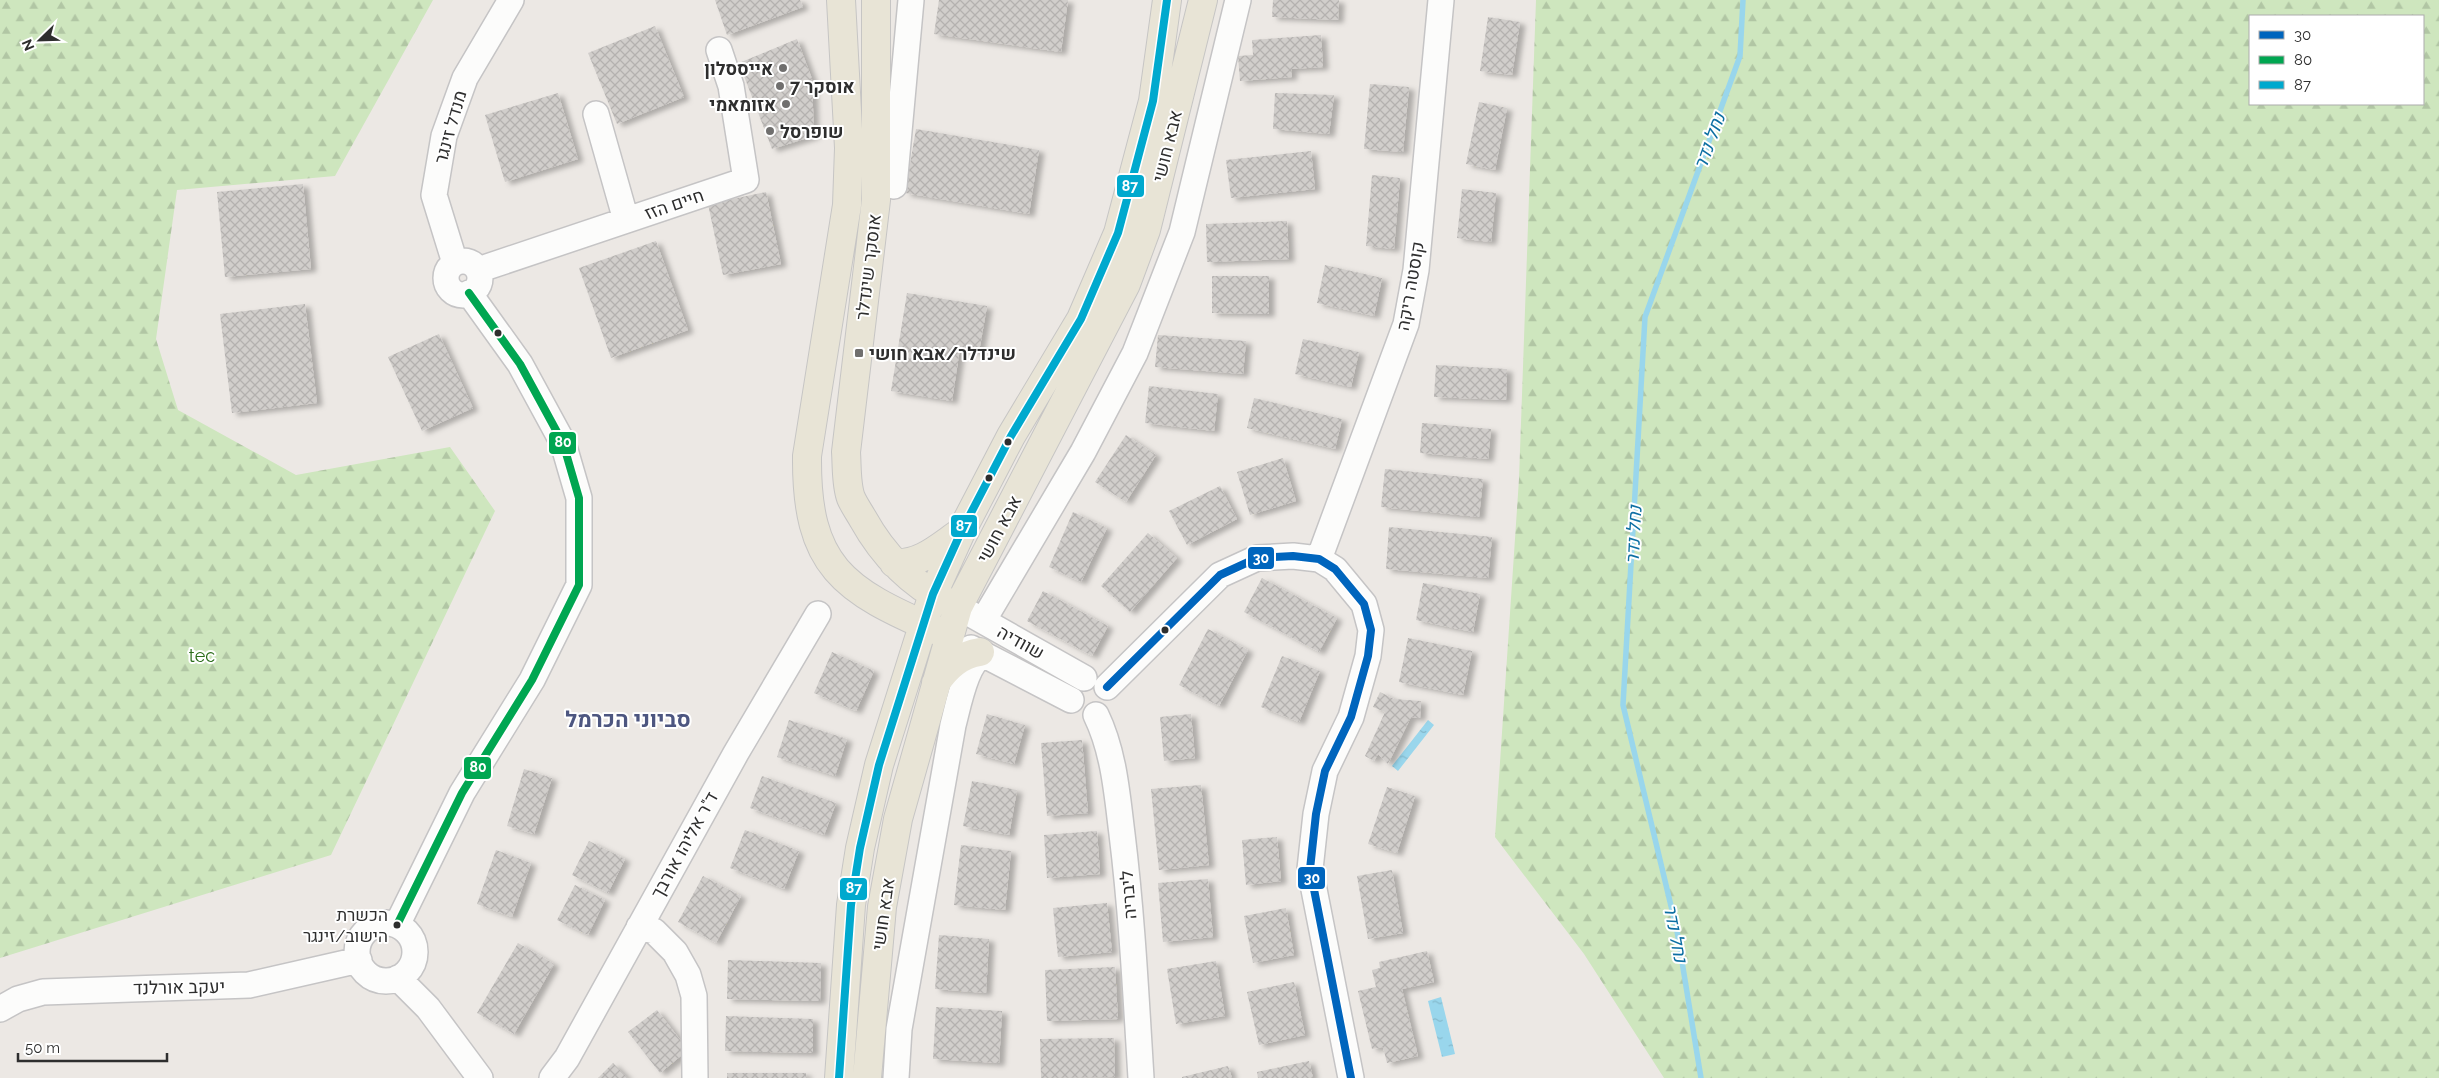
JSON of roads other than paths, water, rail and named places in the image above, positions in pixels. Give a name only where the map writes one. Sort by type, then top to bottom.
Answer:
[{"type":"main road","name":"אוסקר שינדלר","points":[[841,0],[849,148],[847,205],[808,456],[807,484],[815,530],[824,554],[836,572],[886,608],[948,636]]},
{"type":"main road","name":"אוסקר שינדלר","points":[[876,0],[876,200],[846,452],[851,498],[881,548],[894,563],[932,594],[958,607]]},
{"type":"main road","name":"אבא חושי","points":[[839,1078],[850,914],[860,848],[879,765],[909,666],[932,594],[961,532],[1011,436],[1081,319],[1118,233],[1153,101],[1167,0]]},
{"type":"main road","name":"אבא חושי","points":[[867,1078],[882,907],[903,800],[948,636],[958,607],[1126,284],[1146,230],[1203,0]]},
{"type":"main road","points":[[894,563],[913,562],[924,557],[961,532]]},
{"type":"main road","name":"אוסקר שינדלר","points":[[886,608],[903,632],[908,646],[909,666]]},
{"type":"main road","points":[[935,684],[953,663],[963,657],[982,653]]},
{"type":"street","name":"מנדל זינגר","points":[[455,263],[434,195],[444,136],[465,78],[511,0]]},
{"type":"street","points":[[894,186],[911,0]]},
{"type":"street","name":"אבא חושי","points":[[983,621],[1083,452],[1135,353],[1182,232],[1238,0]]},
{"type":"street","name":"קוסטה ריקה","points":[[1319,559],[1406,324],[1416,270],[1441,0]]},
{"type":"street","name":"חיים הזז","points":[[478,270],[746,180],[731,86],[719,50]]},
{"type":"street","points":[[596,114],[626,220]]},
{"type":"street","points":[[465,261],[475,266],[478,270],[479,281],[474,290],[469,293],[458,294],[446,282],[448,271],[455,263],[465,261]]},
{"type":"street","points":[[397,925],[462,793],[527,687],[579,585],[579,498],[562,442],[520,364],[469,293]]},
{"type":"street","points":[[1071,700],[1072,689],[1096,682],[1220,575],[1256,558],[1293,556],[1319,559],[1335,569],[1364,604],[1371,630],[1368,656],[1351,716],[1324,771],[1316,814],[1310,869],[1351,1078]]},
{"type":"street","name":"שוודיה","points":[[958,607],[1096,682]]},
{"type":"street","name":"ד\"ר אליהו אורבך","points":[[552,1078],[567,1058],[736,753],[818,614]]},
{"type":"street","name":"שוודיה","points":[[948,636],[1071,700],[1077,711],[1089,716],[1096,715]]},
{"type":"street","name":"אבא חושי","points":[[896,1078],[899,1029],[953,725],[968,675],[982,653]]},
{"type":"street","points":[[1096,682],[1109,692],[1106,709],[1096,715]]},
{"type":"street","name":"ליבריה","points":[[1096,715],[1106,736],[1117,795],[1126,867],[1138,1009],[1141,1078]]},
{"type":"street","points":[[388,923],[397,925],[405,930],[414,946],[412,965],[398,978],[389,981],[370,976],[359,960],[359,942],[370,928],[388,923]]},
{"type":"street","points":[[639,927],[654,931],[675,952],[688,975],[694,996],[696,1078]]},
{"type":"street","name":"יעקב אורלנד","points":[[0,1009],[18,999],[43,992],[249,985],[359,960]]},
{"type":"street","points":[[398,978],[428,1008],[480,1078]]},
{"type":"water","points":[[1428,720],[1434,725],[1398,771],[1392,766]]},
{"type":"water","points":[[1441,997],[1455,1054],[1442,1057],[1428,1001]]},
{"type":"waterway","name":"נחל נדר","points":[[1701,1078],[1677,931],[1623,705],[1645,317],[1740,56],[1743,0]]},
{"type":"place","name":"אייססלון","points":[[783,68]]},
{"type":"place","name":"אוסקר 7","points":[[780,86]]},
{"type":"place","name":"אזומאמי","points":[[786,104]]},
{"type":"place","name":"שופרסל","points":[[770,131]]},
{"type":"place","name":"שינדלר/אבא חושי","points":[[859,353]]},
{"type":"place","name":"הכשרת הישוב/זינגר","points":[[397,925]]},
{"type":"district","name":"סביוני הכרמל","points":[[628,719]]},
{"type":"park label","name":"tec","points":[[202,655]]}]
